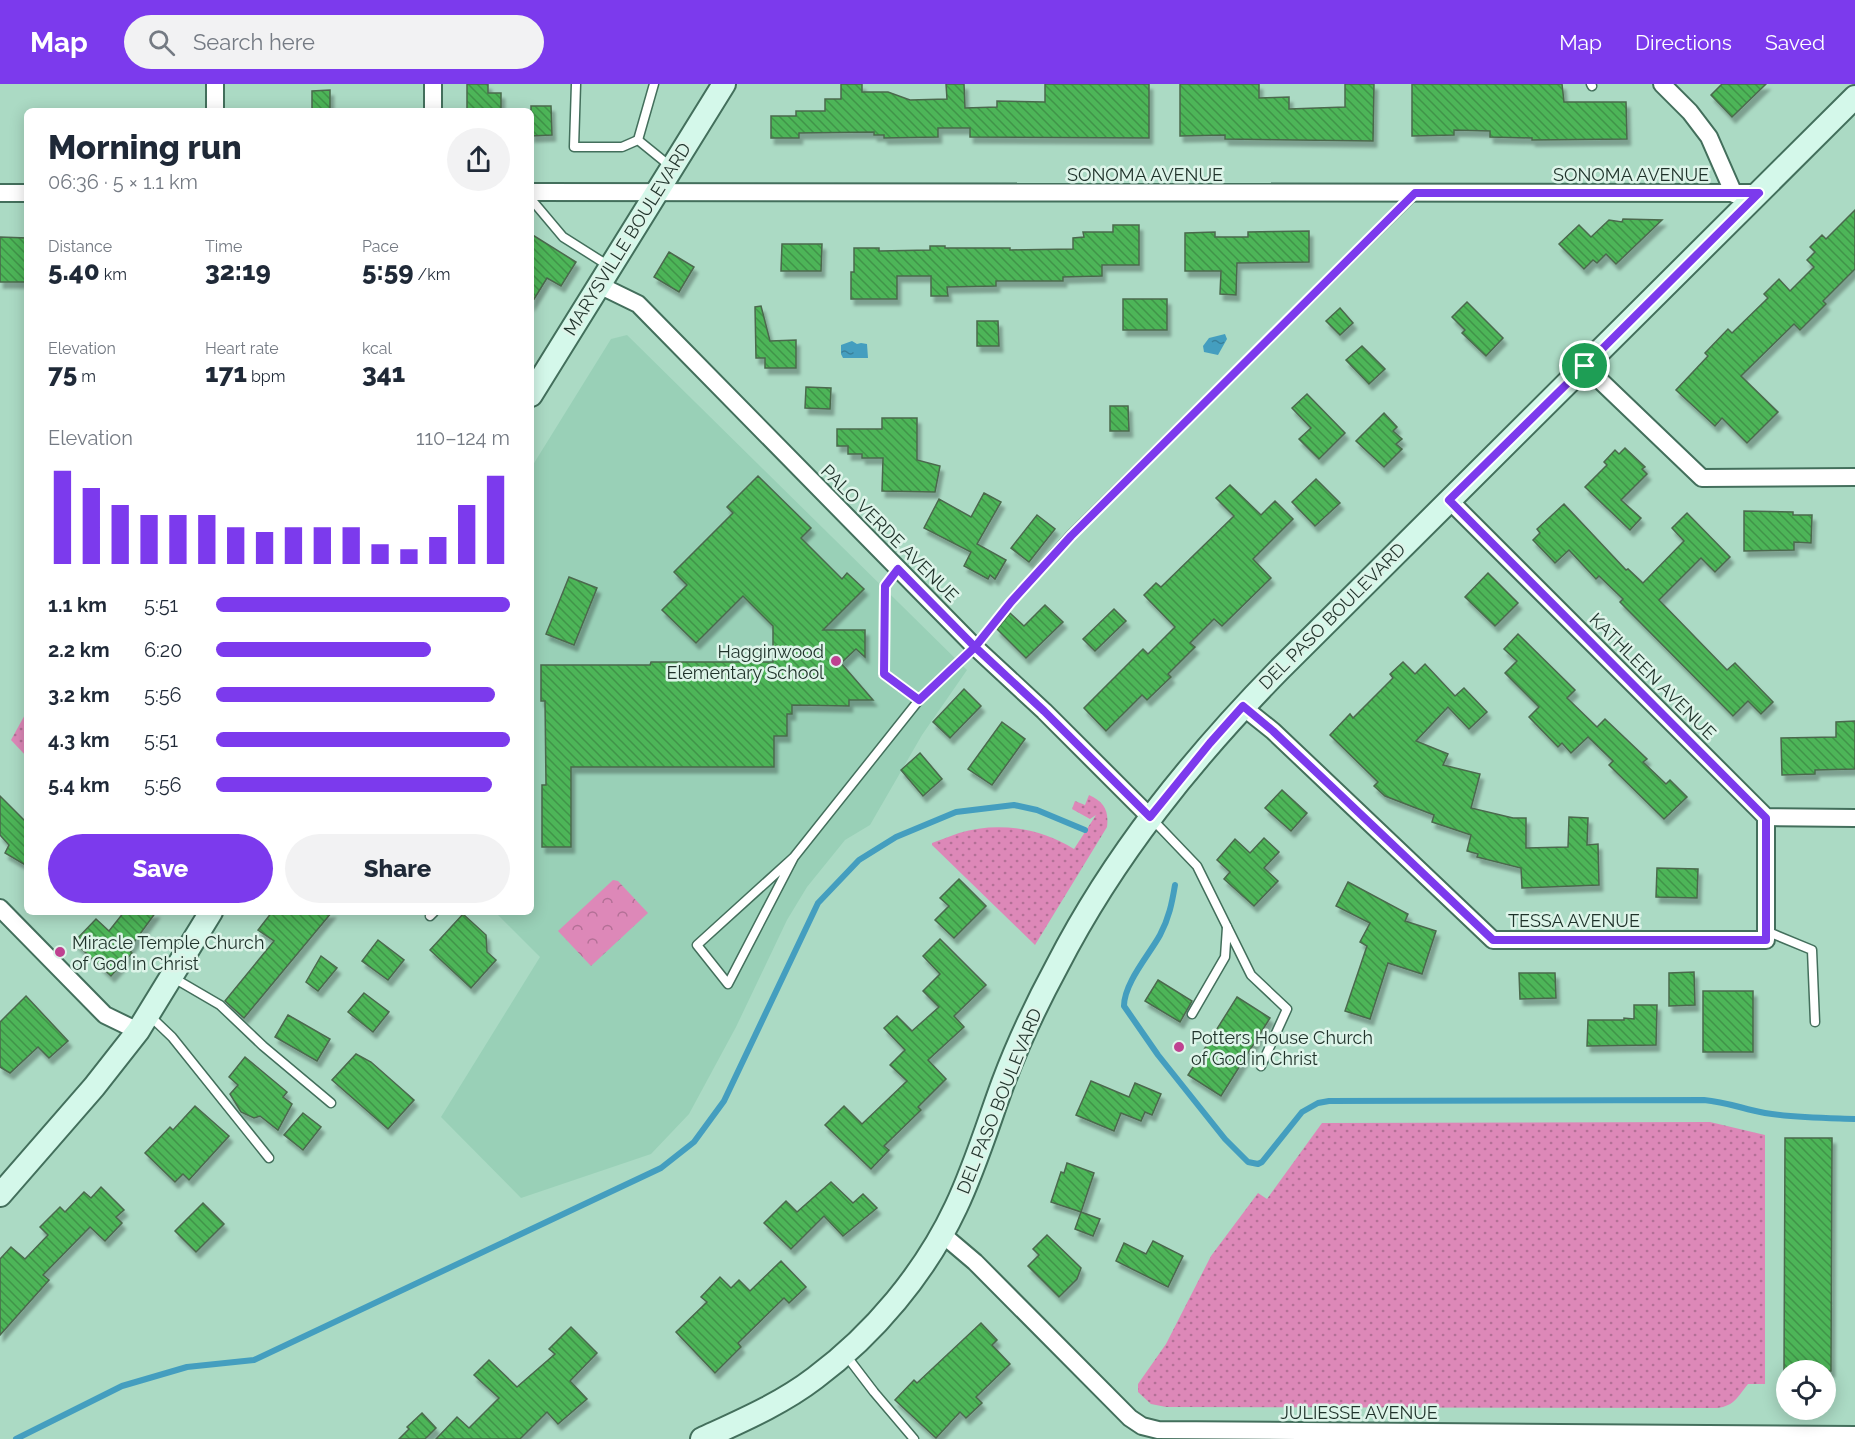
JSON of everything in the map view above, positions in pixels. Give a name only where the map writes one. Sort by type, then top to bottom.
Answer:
[{"type":"main road","name":"MARYSVILLE BOULEVARD","points":[[534,390],[724,84]]},
{"type":"main road","name":"DEL PASO BOULEVARD","points":[[702,1439],[776,1404],[815,1378],[844,1354],[890,1307],[923,1264],[942,1234],[968,1179],[1007,1073],[1071,939],[1101,889],[1150,817],[1210,743],[1243,706],[1449,500],[1855,98]]},
{"type":"main road","points":[[0,1195],[94,1087],[143,1023],[209,915]]},
{"type":"street","points":[[214,108],[215,84]]},
{"type":"street","points":[[433,84],[433,108]]},
{"type":"street","points":[[1662,84],[1695,118],[1709,137],[1734,194]]},
{"type":"street","name":"SONOMA AVENUE","points":[[534,192],[1759,193]]},
{"type":"street","points":[[0,193],[24,193]]},
{"type":"street","name":"PALO VERDE AVENUE","points":[[604,276],[638,304],[975,647],[1044,711],[1150,817]]},
{"type":"street","points":[[1585,366],[1702,478],[1855,477]]},
{"type":"street","name":"KATHLEEN AVENUE","points":[[1449,500],[1766,818]]},
{"type":"street","name":"TESSA AVENUE","points":[[1243,706],[1281,739],[1493,940],[1766,940],[1766,931]]},
{"type":"street","points":[[1766,931],[1766,818],[1855,818]]},
{"type":"street","points":[[0,908],[105,1015],[143,1023]]},
{"type":"street","name":"JULIESSE AVENUE","points":[[942,1234],[975,1262],[1130,1418],[1142,1426],[1173,1435],[1566,1432],[1855,1435]]},
{"type":"lane","points":[[576,84],[574,147],[622,147],[638,140]]},
{"type":"lane","points":[[638,140],[654,84]]},
{"type":"lane","points":[[638,140],[671,168]]},
{"type":"lane","points":[[794,857],[728,984],[697,945],[794,857],[919,700],[975,647],[1011,602],[1071,536],[1415,193]]},
{"type":"lane","points":[[534,202],[563,237],[604,276]]},
{"type":"lane","points":[[898,569],[885,586],[884,674],[919,700]]},
{"type":"lane","points":[[1150,817],[1197,866],[1251,975],[1287,1009],[1261,1066]]},
{"type":"lane","points":[[1192,1014],[1225,957],[1227,927]]},
{"type":"lane","points":[[1766,931],[1812,950],[1815,1022]]},
{"type":"lane","points":[[171,977],[220,1005],[263,1046],[331,1103]]},
{"type":"lane","points":[[143,1023],[179,1045],[269,1158]]},
{"type":"lane","points":[[844,1354],[914,1439]]},
{"type":"shaded area","points":[[627,335],[967,670],[922,735],[870,825],[845,840],[807,887],[787,920],[736,1027],[689,1114],[651,1154],[521,1198],[441,1117],[540,957],[498,915],[534,915],[534,463],[611,339]]},
{"type":"green space","points":[[24,716],[24,754],[11,740]]},
{"type":"green space","points":[[1089,795],[1104,807],[1107,827],[1035,945],[932,845],[932,843],[974,829],[1004,827],[1047,836],[1074,849],[1096,815],[1090,819],[1072,809],[1075,801],[1085,805]]},
{"type":"green space","points":[[613,880],[618,881],[648,913],[591,966],[558,931]]},
{"type":"green space","points":[[1710,1122],[1765,1135],[1765,1384],[1748,1384],[1736,1400],[1728,1405],[1717,1408],[1166,1407],[1151,1404],[1138,1392],[1138,1384],[1166,1344],[1211,1256],[1258,1193],[1267,1199],[1322,1123]]},
{"type":"water","points":[[1225,334],[1227,339],[1218,355],[1204,352],[1203,346],[1209,338]]},
{"type":"water","points":[[852,341],[857,344],[867,344],[868,358],[843,358],[841,345]]},
{"type":"building","points":[[467,84],[488,84],[488,93],[501,93],[501,108],[467,108]]},
{"type":"building","points":[[841,84],[862,84],[862,92],[888,92],[910,100],[947,99],[946,84],[964,84],[965,108],[997,107],[997,101],[1045,102],[1045,84],[1149,84],[1149,138],[970,137],[970,128],[938,128],[938,137],[884,138],[884,135],[874,135],[874,132],[799,133],[799,138],[771,138],[771,116],[796,116],[796,111],[825,111],[825,99],[841,99]]},
{"type":"building","points":[[1180,84],[1259,84],[1259,98],[1289,97],[1289,109],[1345,107],[1345,84],[1374,84],[1373,141],[1225,139],[1225,135],[1180,136]]},
{"type":"building","points":[[1412,84],[1562,84],[1564,102],[1626,102],[1627,139],[1532,140],[1532,138],[1490,137],[1490,131],[1454,130],[1454,135],[1412,136]]},
{"type":"building","points":[[1722,84],[1766,84],[1732,117],[1711,95]]},
{"type":"building","points":[[330,90],[330,108],[312,108],[312,91]]},
{"type":"building","points":[[531,106],[551,106],[552,135],[534,136],[534,108]]},
{"type":"building","points":[[1855,210],[1855,269],[1823,301],[1826,304],[1800,330],[1794,324],[1741,376],[1778,412],[1747,443],[1722,418],[1715,426],[1676,390],[1708,356],[1705,353],[1728,329],[1732,333],[1768,298],[1764,294],[1779,279],[1790,291],[1814,267],[1807,260],[1815,252],[1810,247],[1822,235],[1826,239]]},
{"type":"building","points":[[1623,219],[1662,220],[1616,264],[1606,254],[1597,263],[1593,260],[1584,269],[1559,244],[1579,225],[1591,237],[1609,220],[1622,222]]},
{"type":"building","points":[[1113,225],[1139,225],[1139,265],[1102,265],[1102,276],[1063,277],[1063,281],[996,281],[996,286],[947,287],[948,296],[931,296],[931,276],[897,276],[897,299],[851,299],[854,248],[879,248],[879,251],[930,250],[930,246],[1010,248],[1010,250],[1073,249],[1073,238],[1084,237],[1083,232],[1113,232]]},
{"type":"building","points":[[1309,231],[1309,262],[1237,263],[1236,295],[1220,294],[1221,271],[1185,271],[1185,233],[1215,232],[1215,237],[1248,237],[1248,232]]},
{"type":"building","points":[[534,236],[576,262],[561,286],[547,278],[534,299]]},
{"type":"building","points":[[0,237],[24,238],[24,282],[0,282]]},
{"type":"building","points":[[782,244],[822,244],[821,271],[781,271]]},
{"type":"building","points":[[669,252],[694,267],[679,292],[654,277]]},
{"type":"building","points":[[1123,299],[1167,299],[1167,330],[1123,330]]},
{"type":"building","points":[[1467,302],[1503,338],[1486,356],[1462,333],[1465,330],[1452,317]]},
{"type":"building","points":[[761,306],[770,341],[796,340],[796,368],[765,368],[765,358],[756,358],[755,307]]},
{"type":"building","points":[[1340,308],[1353,323],[1340,335],[1326,321]]},
{"type":"building","points":[[977,321],[998,321],[999,346],[977,346]]},
{"type":"building","points":[[1362,346],[1385,369],[1369,384],[1346,360]]},
{"type":"building","points":[[806,387],[831,388],[830,409],[805,408]]},
{"type":"building","points":[[1307,394],[1345,433],[1319,459],[1299,439],[1311,428],[1292,408]]},
{"type":"building","points":[[1110,406],[1128,406],[1129,431],[1110,431]]},
{"type":"building","points":[[1384,413],[1397,427],[1393,431],[1402,439],[1396,444],[1402,449],[1384,467],[1356,441]]},
{"type":"building","points":[[882,418],[917,418],[917,460],[940,466],[935,492],[882,491],[883,458],[862,458],[862,454],[848,454],[848,446],[837,446],[837,429],[882,429]]},
{"type":"building","points":[[1625,448],[1645,467],[1642,469],[1647,474],[1621,500],[1641,518],[1630,530],[1585,487],[1607,465],[1604,462],[1615,450],[1619,454]]},
{"type":"building","points":[[758,476],[811,528],[801,538],[842,579],[847,573],[864,589],[823,630],[865,630],[865,657],[856,649],[841,663],[873,700],[849,700],[849,706],[792,705],[792,714],[787,714],[787,736],[774,736],[774,767],[571,767],[571,847],[542,847],[542,785],[546,785],[545,701],[541,701],[541,665],[773,662],[773,626],[743,596],[696,643],[662,610],[687,585],[674,572],[733,513],[727,507]]},
{"type":"building","points":[[1316,479],[1340,503],[1315,526],[1292,502]]},
{"type":"building","points":[[1230,485],[1261,515],[1275,501],[1293,519],[1253,559],[1271,578],[1222,626],[1214,619],[1190,643],[1195,647],[1168,674],[1171,677],[1147,700],[1142,695],[1106,731],[1084,708],[1143,649],[1148,654],[1175,627],[1144,595],[1156,583],[1161,587],[1234,516],[1216,498]]},
{"type":"building","points":[[984,493],[1001,502],[977,544],[1006,560],[995,579],[990,575],[988,579],[964,566],[971,552],[924,528],[939,499],[971,517]]},
{"type":"building","points":[[1564,504],[1626,570],[1628,569],[1643,583],[1684,541],[1672,528],[1687,513],[1730,557],[1715,572],[1701,558],[1659,600],[1727,670],[1735,663],[1773,702],[1761,714],[1748,701],[1733,716],[1620,602],[1623,599],[1599,576],[1596,579],[1569,550],[1555,563],[1533,540],[1540,533],[1537,529]]},
{"type":"building","points":[[1744,511],[1793,512],[1793,515],[1812,515],[1811,543],[1794,542],[1794,550],[1744,551]]},
{"type":"building","points":[[1037,515],[1055,529],[1029,562],[1011,548]]},
{"type":"building","points":[[1488,573],[1518,603],[1495,626],[1465,597]]},
{"type":"building","points":[[569,577],[597,588],[574,645],[546,634]]},
{"type":"building","points":[[1045,605],[1063,622],[1026,658],[997,629],[1010,613],[1024,626]]},
{"type":"building","points":[[1114,609],[1126,621],[1095,651],[1083,639]]},
{"type":"building","points":[[1518,634],[1575,690],[1567,698],[1597,727],[1605,719],[1647,759],[1643,762],[1666,784],[1670,780],[1687,797],[1664,819],[1609,765],[1613,761],[1588,737],[1571,753],[1562,743],[1558,747],[1529,717],[1539,707],[1505,673],[1517,661],[1504,649]]},
{"type":"building","points":[[1403,662],[1415,674],[1425,664],[1455,696],[1464,688],[1487,712],[1469,729],[1448,707],[1416,741],[1448,754],[1443,765],[1480,774],[1471,808],[1513,818],[1526,818],[1526,848],[1568,847],[1569,817],[1588,818],[1587,845],[1598,844],[1599,885],[1522,888],[1521,868],[1477,857],[1478,854],[1467,851],[1471,835],[1432,822],[1434,815],[1385,796],[1374,786],[1378,782],[1330,735],[1350,714],[1353,718],[1393,678],[1390,674]]},
{"type":"building","points":[[964,689],[981,706],[950,738],[933,722]]},
{"type":"building","points":[[1855,721],[1855,769],[1815,770],[1815,774],[1782,775],[1781,738],[1836,737],[1836,722]]},
{"type":"building","points":[[1002,722],[1025,739],[992,785],[968,769]]},
{"type":"building","points":[[920,753],[942,779],[923,796],[901,770]]},
{"type":"building","points":[[1282,790],[1307,813],[1291,831],[1265,808]]},
{"type":"building","points":[[0,796],[24,820],[24,864],[5,853],[9,845],[0,835]]},
{"type":"building","points":[[1264,838],[1279,852],[1264,868],[1278,881],[1254,906],[1224,879],[1230,872],[1217,860],[1235,839],[1250,853]]},
{"type":"building","points":[[1657,868],[1698,869],[1697,898],[1656,897]]},
{"type":"building","points":[[959,879],[986,906],[954,938],[935,920],[949,906],[940,898]]},
{"type":"building","points":[[1348,882],[1408,914],[1405,921],[1436,931],[1422,974],[1388,963],[1370,1019],[1345,1011],[1367,946],[1360,942],[1370,923],[1336,906]]},
{"type":"building","points":[[122,915],[154,915],[129,949],[132,953],[111,976],[74,942],[96,919],[109,931]]},
{"type":"building","points":[[270,915],[330,915],[244,1018],[225,1001],[274,941],[258,930]]},
{"type":"building","points":[[464,915],[486,935],[487,952],[496,960],[471,988],[430,950]]},
{"type":"building","points":[[940,939],[986,985],[954,1016],[964,1027],[928,1060],[946,1079],[918,1107],[921,1110],[884,1146],[889,1150],[871,1169],[825,1125],[844,1106],[862,1124],[907,1081],[890,1065],[905,1050],[884,1028],[897,1016],[912,1031],[939,1007],[923,991],[940,974],[923,956]]},
{"type":"building","points":[[378,940],[404,960],[388,980],[362,961]]},
{"type":"building","points":[[321,956],[337,968],[318,991],[306,982]]},
{"type":"building","points":[[1694,972],[1695,1005],[1669,1006],[1669,973]]},
{"type":"building","points":[[1519,973],[1555,973],[1556,998],[1520,999]]},
{"type":"building","points":[[1158,980],[1192,1001],[1180,1022],[1145,1001]]},
{"type":"building","points":[[1703,991],[1753,991],[1753,1052],[1703,1052]]},
{"type":"building","points":[[364,993],[389,1012],[373,1032],[348,1012]]},
{"type":"building","points":[[26,996],[68,1041],[49,1058],[38,1047],[10,1073],[0,1067],[0,1022]]},
{"type":"building","points":[[1237,997],[1270,1018],[1221,1096],[1188,1075]]},
{"type":"building","points":[[1634,1005],[1657,1005],[1656,1045],[1587,1046],[1588,1020],[1634,1019]]},
{"type":"building","points":[[288,1015],[330,1039],[317,1061],[275,1037]]},
{"type":"building","points":[[356,1054],[371,1062],[414,1100],[388,1129],[332,1080]]},
{"type":"building","points":[[245,1057],[287,1092],[283,1097],[292,1104],[278,1130],[260,1116],[254,1118],[241,1112],[230,1094],[238,1085],[229,1077]]},
{"type":"building","points":[[1091,1081],[1129,1097],[1135,1083],[1161,1094],[1152,1115],[1145,1112],[1141,1121],[1121,1113],[1114,1131],[1076,1115]]},
{"type":"building","points":[[195,1106],[229,1136],[189,1180],[183,1174],[175,1182],[145,1153],[170,1127],[173,1130]]},
{"type":"building","points":[[303,1113],[321,1127],[303,1150],[284,1135]]},
{"type":"building","points":[[1785,1138],[1832,1138],[1831,1360],[1784,1360]]},
{"type":"building","points":[[1067,1163],[1094,1173],[1081,1212],[1051,1202],[1061,1172],[1064,1173]]},
{"type":"building","points":[[831,1182],[853,1203],[863,1194],[877,1208],[843,1236],[824,1216],[791,1249],[764,1223],[786,1201],[797,1212]]},
{"type":"building","points":[[101,1187],[124,1210],[116,1217],[122,1223],[105,1241],[90,1227],[43,1275],[49,1280],[0,1335],[0,1259],[11,1247],[25,1259],[48,1235],[40,1227],[60,1207],[65,1212],[84,1192],[91,1198]]},
{"type":"building","points":[[203,1203],[224,1224],[196,1252],[175,1231]]},
{"type":"building","points":[[1081,1212],[1100,1219],[1093,1236],[1075,1229]]},
{"type":"building","points":[[1047,1235],[1081,1268],[1077,1279],[1059,1297],[1028,1266],[1039,1255],[1033,1249]]},
{"type":"building","points":[[1153,1241],[1183,1256],[1168,1287],[1116,1261],[1124,1243],[1146,1254]]},
{"type":"building","points":[[781,1261],[806,1287],[789,1303],[784,1298],[738,1343],[741,1347],[715,1373],[676,1332],[707,1302],[701,1297],[720,1277],[731,1288],[739,1280],[750,1291]]},
{"type":"building","points":[[981,1323],[997,1340],[992,1345],[1010,1364],[976,1397],[982,1403],[966,1418],[960,1412],[936,1438],[895,1400],[914,1380],[917,1383]]},
{"type":"building","points":[[571,1327],[597,1353],[570,1381],[587,1399],[558,1424],[547,1412],[520,1439],[436,1439],[457,1417],[469,1428],[499,1398],[474,1375],[489,1360],[517,1387],[555,1354],[549,1349]]},
{"type":"building","points":[[422,1413],[436,1428],[425,1439],[399,1439],[409,1429],[407,1427]]},
{"type":"waterway","points":[[16,1439],[122,1386],[187,1367],[254,1360],[661,1168],[694,1142],[724,1101],[818,903],[859,860],[896,837],[956,812],[1014,805],[1037,810],[1085,830]]},
{"type":"waterway","points":[[1175,885],[1166,923],[1132,979],[1124,1006],[1158,1055],[1225,1139],[1248,1162],[1258,1164],[1262,1162],[1302,1112],[1318,1103],[1329,1101],[1704,1100],[1776,1115],[1855,1119]]},
{"type":"place","name":"Hagginwood Elementary School","points":[[836,661]]},
{"type":"place","name":"Miracle Temple Church of God in Christ","points":[[60,952]]},
{"type":"place","name":"Potters House Church of God in Christ","points":[[1179,1047]]},
{"type":"route","points":[[1585,366],[1449,500],[1766,818],[1766,940],[1493,940],[1273,731],[1243,706],[1150,817],[1044,711],[975,647],[954,664],[919,700],[884,674],[885,586],[898,569],[975,647],[1011,602],[1071,536],[1415,193],[1759,193],[1585,366]]}]
